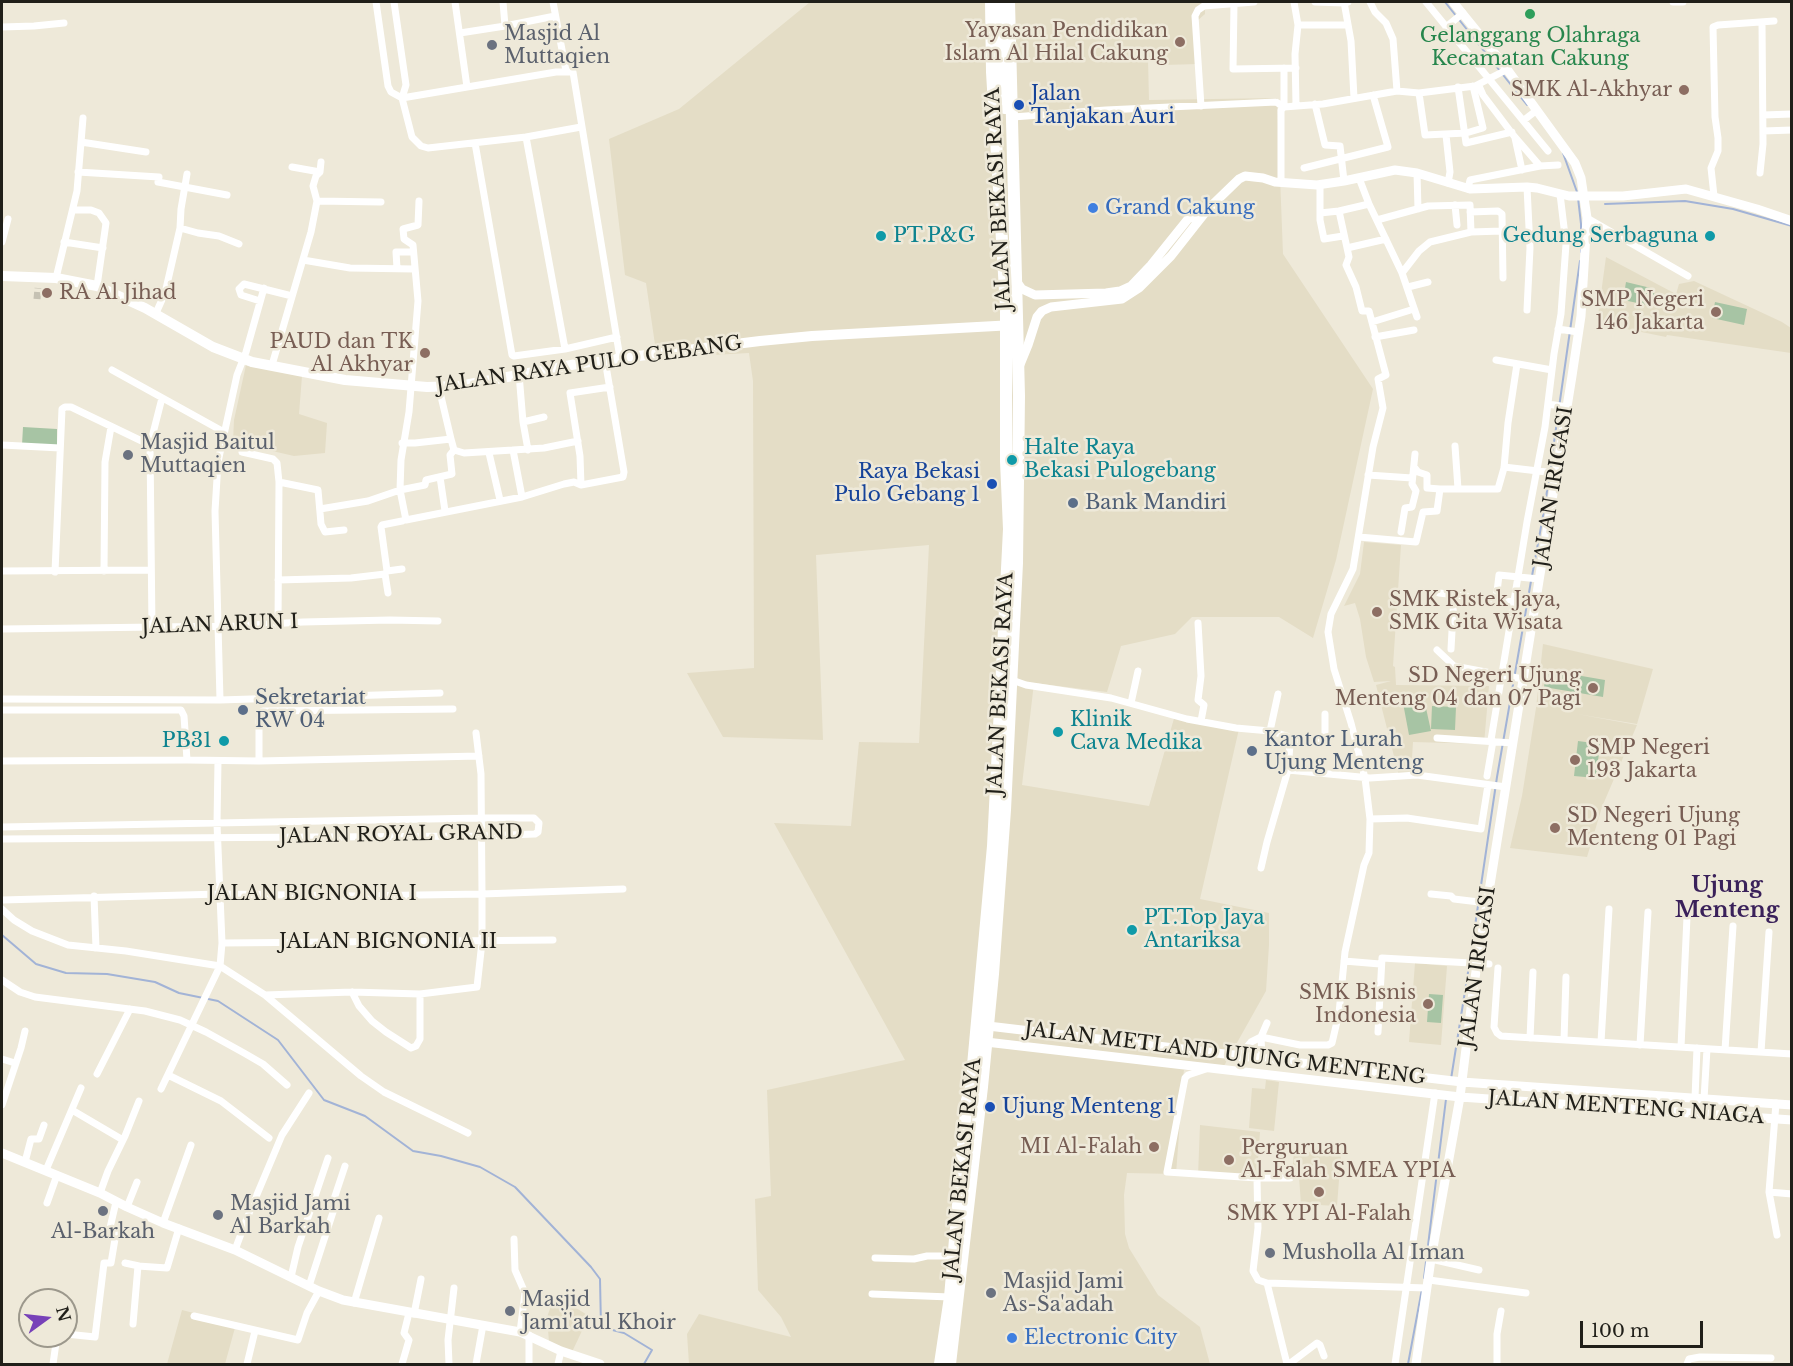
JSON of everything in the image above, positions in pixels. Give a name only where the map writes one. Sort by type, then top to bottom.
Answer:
[{"type":"highway","name":"JALAN BEKASI RAYA","points":[[940,1365],[950,1297],[978,991],[991,924],[1005,810],[1012,680],[1012,325],[992,72],[991,2]]},
{"type":"highway","points":[[1001,2],[1002,68],[1008,156],[1015,201]]},
{"type":"highway","name":"JALAN BEKASI RAYA","points":[[950,1365],[988,1026],[993,834],[1013,529],[1019,367],[1012,325],[1017,282],[1009,2]]},
{"type":"main road","name":"JALAN RAYA PULO GEBANG","points":[[2,276],[39,282],[56,278],[97,286],[156,314],[213,347],[243,359],[345,380],[440,388],[605,360],[812,336],[1012,325]]},
{"type":"street","points":[[376,2],[388,86],[391,92],[402,98],[569,72]]},
{"type":"street","points":[[394,2],[406,85],[402,98],[412,137],[422,146],[428,148],[526,137],[581,127]]},
{"type":"street","points":[[455,2],[467,87]]},
{"type":"street","points":[[503,2],[505,26]]},
{"type":"street","points":[[553,2],[592,180],[620,358]]},
{"type":"street","points":[[1201,106],[1195,16],[1198,10],[1204,6],[1254,2]]},
{"type":"street","points":[[1294,2],[1298,25],[1296,105]]},
{"type":"street","points":[[1315,2],[1345,2],[1355,79],[1354,98]]},
{"type":"street","points":[[1370,2],[1375,12],[1386,23],[1393,39],[1397,91]]},
{"type":"street","points":[[1426,2],[1493,78],[1548,151]]},
{"type":"street","name":"JALAN IRIGASI","points":[[1416,1365],[1426,1286],[1459,1096],[1484,903],[1565,407],[1587,218],[1575,163],[1453,2]]},
{"type":"street","points":[[1673,2],[1683,2]]},
{"type":"street","points":[[1234,4],[1233,69],[1296,68]]},
{"type":"street","points":[[1447,26],[1461,15]]},
{"type":"street","points":[[460,33],[555,16]]},
{"type":"street","points":[[1714,196],[1711,168],[1718,151],[1718,138],[1712,35],[1714,26],[1774,21]]},
{"type":"street","points":[[1760,173],[1763,131],[1762,22]]},
{"type":"street","points":[[2,27],[34,27],[64,23]]},
{"type":"street","points":[[1298,25],[1348,25]]},
{"type":"street","points":[[1281,182],[1281,110],[1284,107],[1284,68]]},
{"type":"street","points":[[1013,117],[1276,102],[1284,107],[1397,91],[1419,93],[1476,86],[1506,71]]},
{"type":"street","points":[[1419,93],[1424,133],[1428,136],[1466,134],[1483,128],[1476,86]]},
{"type":"street","points":[[1476,86],[1540,166]]},
{"type":"street","points":[[1458,87],[1467,143],[1513,134]]},
{"type":"street","points":[[1304,168],[1388,147],[1373,95]]},
{"type":"street","points":[[1315,104],[1325,145],[1340,146],[1344,181]]},
{"type":"street","points":[[1525,119],[1536,111]]},
{"type":"street","points":[[1762,115],[1791,114]]},
{"type":"street","points":[[56,278],[63,242],[73,210],[83,118]]},
{"type":"street","points":[[1763,131],[1791,130]]},
{"type":"street","points":[[1513,134],[1522,170]]},
{"type":"street","points":[[1446,135],[1450,172],[1448,183]]},
{"type":"street","points":[[526,137],[565,349]]},
{"type":"street","points":[[81,142],[146,152]]},
{"type":"street","points":[[475,143],[512,355],[565,349],[616,337]]},
{"type":"street","points":[[272,365],[311,232],[316,201],[313,186],[320,172],[321,162]]},
{"type":"street","points":[[1468,189],[1470,180],[1540,166],[1558,165]]},
{"type":"street","points":[[292,167],[320,172]]},
{"type":"street","points":[[1019,367],[1037,317],[1042,311],[1051,307],[1121,295],[1151,265],[1188,219],[1208,209],[1241,177],[1251,176],[1281,182],[1320,185],[1395,170],[1417,173],[1468,189],[1527,187],[1584,197],[1623,196],[1686,189],[1791,221]]},
{"type":"street","points":[[78,172],[159,177],[158,182],[185,189],[227,195]]},
{"type":"street","points":[[1417,173],[1418,209]]},
{"type":"street","points":[[156,314],[165,292],[180,228],[188,174]]},
{"type":"street","points":[[1359,178],[1408,287],[1415,313],[1372,322]]},
{"type":"street","points":[[1320,185],[1320,213],[1324,239],[1343,236]]},
{"type":"street","points":[[1527,187],[1530,239],[1527,310]]},
{"type":"street","points":[[1487,776],[1514,602],[1550,404],[1552,370],[1563,301],[1566,250],[1564,195]]},
{"type":"street","points":[[316,201],[381,202]]},
{"type":"street","points":[[418,201],[418,225],[403,229],[404,239],[412,243],[418,301],[408,418],[402,442],[400,490],[406,520],[522,497],[574,482],[581,485],[621,479],[624,476],[605,360]]},
{"type":"street","points":[[1320,213],[1369,204]]},
{"type":"street","points":[[1455,205],[1457,225]]},
{"type":"street","points":[[1377,220],[1432,206],[1470,205],[1471,232]]},
{"type":"street","points":[[73,210],[91,210],[102,214],[106,223],[97,286]]},
{"type":"street","points":[[1239,1070],[1239,1056],[1251,1042],[1261,1037],[1300,1045],[1332,1044],[1339,1013],[1344,961],[1364,865],[1369,853],[1370,819],[1365,778],[1334,669],[1328,632],[1331,614],[1353,569],[1368,475],[1383,404],[1378,380],[1386,375],[1369,311],[1362,312],[1356,287],[1346,265],[1349,259],[1339,211]]},
{"type":"street","points":[[1470,212],[1500,212],[1503,278]]},
{"type":"street","points":[[1587,218],[1688,276]]},
{"type":"street","points":[[2,242],[8,219]]},
{"type":"street","points":[[180,228],[219,236],[239,244]]},
{"type":"street","points":[[1402,273],[1419,251],[1430,242],[1471,232],[1502,231]]},
{"type":"street","points":[[1347,248],[1386,239]]},
{"type":"street","points":[[63,242],[103,248]]},
{"type":"street","points":[[397,268],[396,252],[413,252]]},
{"type":"street","points":[[303,260],[351,268],[414,269]]},
{"type":"street","points":[[1017,282],[1022,289],[1035,295],[1106,293],[1121,295]]},
{"type":"street","points":[[1408,287],[1428,282]]},
{"type":"street","points":[[260,301],[240,295],[239,289],[244,284],[292,296]]},
{"type":"street","points":[[220,700],[215,490],[218,462],[235,381],[264,288]]},
{"type":"street","points":[[1559,329],[1575,331]]},
{"type":"street","points":[[1375,337],[1414,330]]},
{"type":"street","points":[[1496,360],[1552,370]]},
{"type":"street","points":[[1414,467],[1418,472],[1427,475],[1427,488],[1498,489],[1504,467],[1517,364]]},
{"type":"street","points":[[112,369],[224,432]]},
{"type":"street","points":[[519,374],[528,450]]},
{"type":"street","points":[[581,485],[578,441],[570,393],[610,387]]},
{"type":"street","points":[[440,388],[454,450]]},
{"type":"street","points":[[152,628],[150,445],[162,398]]},
{"type":"street","points":[[1550,404],[1565,407]]},
{"type":"street","points":[[54,572],[61,412],[65,407],[71,407],[150,445]]},
{"type":"street","points":[[523,422],[544,417]]},
{"type":"street","points":[[104,571],[105,470],[111,427]]},
{"type":"street","points":[[402,442],[451,439]]},
{"type":"street","points":[[454,450],[464,453],[489,453],[528,450],[578,441]]},
{"type":"street","points":[[2,446],[60,448]]},
{"type":"street","points":[[1455,446],[1458,489]]},
{"type":"street","points":[[320,509],[368,501],[400,490],[425,485],[426,480],[452,474],[450,455],[454,450]]},
{"type":"street","points":[[513,450],[522,497]]},
{"type":"street","points":[[242,452],[275,460],[279,482],[278,624]]},
{"type":"street","points":[[489,453],[500,500]]},
{"type":"street","points":[[1401,532],[1405,508],[1412,507],[1416,491],[1412,485],[1415,454]]},
{"type":"street","points":[[1504,467],[1553,472]]},
{"type":"street","points":[[1368,475],[1412,478]]},
{"type":"street","points":[[440,477],[445,512]]},
{"type":"street","points":[[279,482],[318,490],[325,532],[344,530]]},
{"type":"street","points":[[1359,537],[1417,542],[1423,512],[1437,511],[1440,489]]},
{"type":"street","points":[[388,593],[381,527],[402,521]]},
{"type":"street","points":[[278,580],[339,579],[386,573],[402,568]]},
{"type":"street","points":[[2,571],[150,570]]},
{"type":"street","points":[[1496,600],[1499,575],[1537,579]]},
{"type":"street","points":[[1439,593],[1514,602]]},
{"type":"street","points":[[1451,649],[1454,595]]},
{"type":"street","name":"JALAN ARUN I","points":[[2,629],[218,627],[390,620],[438,621]]},
{"type":"street","points":[[1198,623],[1200,676],[1198,700],[1204,705],[1201,721]]},
{"type":"street","points":[[1437,650],[1454,666],[1520,679]]},
{"type":"street","points":[[1131,703],[1138,671]]},
{"type":"street","points":[[1012,680],[1026,685],[1112,698],[1174,716],[1236,728],[1284,734],[1290,740],[1325,738],[1325,714]]},
{"type":"street","points":[[2,699],[220,700],[440,693]]},
{"type":"street","points":[[1270,731],[1278,694]]},
{"type":"street","points":[[259,761],[259,721],[260,713],[263,711],[453,709]]},
{"type":"street","points":[[2,710],[181,710],[184,716],[186,760]]},
{"type":"street","points":[[265,995],[352,992],[420,994],[477,987],[482,942],[483,894],[482,818],[476,733]]},
{"type":"street","points":[[1437,738],[1510,742]]},
{"type":"street","points":[[1261,868],[1288,771],[1290,740]]},
{"type":"street","points":[[2,761],[259,761],[479,756]]},
{"type":"street","points":[[161,1089],[220,966],[222,944],[217,824],[218,761]]},
{"type":"street","points":[[1288,771],[1365,778],[1417,775],[1503,787]]},
{"type":"street","points":[[1370,819],[1407,818],[1481,830],[1489,785]]},
{"type":"street","name":"JALAN ROYAL GRAND","points":[[2,827],[482,818],[534,818],[539,823],[535,834],[482,836],[2,839]]},
{"type":"street","name":"JALAN BIGNONIA I","points":[[2,900],[220,894],[356,896],[483,894],[623,889]]},
{"type":"street","points":[[1431,894],[1484,903]]},
{"type":"street","points":[[94,896],[96,948]]},
{"type":"street","points":[[2,909],[24,926],[68,945],[126,951],[220,966],[265,995],[361,1076],[384,1092],[468,1133]]},
{"type":"street","points":[[1601,1042],[1609,909]]},
{"type":"street","points":[[1640,1045],[1648,912]]},
{"type":"street","points":[[1681,1047],[1687,917]]},
{"type":"street","points":[[1725,1050],[1733,926]]},
{"type":"street","points":[[1761,1052],[1769,932]]},
{"type":"street","name":"JALAN BIGNONIA II","points":[[222,944],[553,940]]},
{"type":"street","points":[[1378,1032],[1382,958],[1490,964]]},
{"type":"street","points":[[1344,961],[1380,964]]},
{"type":"street","points":[[1498,968],[1494,1028],[1501,1036],[1791,1054]]},
{"type":"street","points":[[1530,1038],[1533,972]]},
{"type":"street","points":[[1564,1040],[1566,977]]},
{"type":"street","points":[[2,980],[20,992],[35,998],[151,1012],[192,1025],[263,1064],[287,1085]]},
{"type":"street","points":[[352,992],[359,1006],[372,1021],[411,1048],[416,1046],[420,1039],[420,994]]},
{"type":"street","points":[[97,1074],[130,1009]]},
{"type":"street","points":[[1262,1059],[1261,1037],[1267,1023]]},
{"type":"street","name":"JALAN METLAND UJUNG MENTENG","points":[[988,1026],[1461,1082]]},
{"type":"street","points":[[2,1105],[25,1031]]},
{"type":"street","name":"JALAN METLAND UJUNG MENTENG","points":[[986,1042],[1459,1096]]},
{"type":"street","points":[[1696,1048],[1700,1098]]},
{"type":"street","points":[[1700,1098],[1707,1049]]},
{"type":"street","points":[[2,1059],[15,1063]]},
{"type":"street","points":[[1210,1067],[1185,1078],[1167,1172],[1290,1178]]},
{"type":"street","points":[[168,1075],[221,1101],[269,1138]]},
{"type":"street","name":"JALAN MENTENG NIAGA","points":[[1461,1082],[1791,1105]]},
{"type":"street","points":[[46,1170],[81,1088]]},
{"type":"street","points":[[235,1250],[282,1135],[309,1093]]},
{"type":"street","points":[[1395,1365],[1409,1287],[1436,1093]]},
{"type":"street","name":"JALAN MENTENG NIAGA","points":[[1459,1096],[1791,1120]]},
{"type":"street","points":[[100,1193],[140,1101]]},
{"type":"street","points":[[1776,1103],[1769,1192],[1777,1235]]},
{"type":"street","points":[[72,1110],[123,1140]]},
{"type":"street","points":[[25,1162],[31,1140],[39,1140],[44,1125]]},
{"type":"street","points":[[163,1222],[191,1145]]},
{"type":"street","points":[[2,1154],[46,1170],[127,1207],[235,1250],[319,1291],[354,1303],[525,1334],[561,1351],[600,1365]]},
{"type":"street","points":[[291,1278],[298,1247],[328,1158]]},
{"type":"street","points":[[309,1286],[334,1209],[333,1202],[345,1166]]},
{"type":"street","points":[[47,1203],[57,1175]]},
{"type":"street","points":[[1257,1178],[1258,1228],[1253,1270],[1256,1278],[1267,1283],[1426,1286],[1526,1293]]},
{"type":"street","points":[[127,1207],[137,1182]]},
{"type":"street","points":[[1769,1192],[1791,1194]]},
{"type":"street","points":[[78,1335],[95,1337],[104,1263],[111,1263],[116,1233],[109,1232],[116,1202]]},
{"type":"street","points":[[354,1303],[379,1218]]},
{"type":"street","points":[[125,1263],[167,1268],[179,1228]]},
{"type":"street","points":[[514,1239],[515,1270],[525,1293],[525,1334],[529,1365]]},
{"type":"street","points":[[875,1258],[914,1259],[927,1256],[954,1256]]},
{"type":"street","points":[[1431,1259],[1479,1270]]},
{"type":"street","points":[[133,1324],[139,1266]]},
{"type":"street","points":[[402,1365],[409,1339],[404,1333],[421,1279]]},
{"type":"street","points":[[1267,1283],[1288,1365],[1317,1343],[1324,1356]]},
{"type":"street","points":[[449,1365],[450,1319],[454,1288]]},
{"type":"street","points":[[195,1316],[255,1331],[300,1339],[307,1313],[319,1291]]},
{"type":"street","points":[[872,1294],[950,1297]]},
{"type":"street","points":[[1497,1365],[1497,1334],[1501,1311]]},
{"type":"street","points":[[476,1365],[483,1325]]},
{"type":"street","points":[[247,1365],[255,1331]]},
{"type":"street","points":[[53,1365],[55,1348]]},
{"type":"street","points":[[558,1365],[561,1351]]},
{"type":"street","points":[[1687,1365],[1689,1359],[1700,1357],[1771,1358]]},
{"type":"shaded area","points":[[810,2],[1240,2],[1205,4],[1205,14],[1197,21],[1199,64],[1163,65],[1163,58],[1148,59],[1149,100],[1277,98],[1283,254],[1373,389],[1336,560],[1313,638],[1279,617],[1192,617],[1175,634],[1121,646],[1107,692],[1034,683],[1022,785],[1149,806],[1175,715],[1239,729],[1200,899],[1269,913],[1266,991],[1220,1073],[1184,1070],[1177,1120],[1180,1121],[1176,1174],[1127,1173],[1124,1195],[1125,1234],[1129,1248],[1158,1295],[1200,1327],[1210,1364],[689,1364],[687,1334],[699,1314],[791,1337],[781,1317],[758,1290],[755,1199],[771,1196],[767,1090],[905,1060],[774,823],[851,826],[859,742],[919,743],[929,545],[816,555],[823,740],[723,737],[687,673],[754,668],[753,381],[749,353],[657,358],[646,283],[625,275],[609,139],[679,109]]},
{"type":"shaded area","points":[[1606,257],[1674,293],[1672,308],[1679,284],[1694,281],[1782,322],[1791,328],[1791,353],[1667,335],[1666,337],[1597,323]]},
{"type":"shaded area","points":[[246,365],[302,376],[299,414],[327,423],[325,453],[294,456],[233,442],[234,420]]},
{"type":"shaded area","points":[[1364,542],[1401,545],[1393,666],[1395,667],[1396,685],[1489,686],[1484,744],[1413,742],[1411,774],[1399,776],[1376,685],[1391,681],[1374,682],[1366,657],[1355,603],[1344,606],[1360,574]]},
{"type":"shaded area","points":[[1543,644],[1653,669],[1637,724],[1577,714],[1637,725],[1602,807],[1587,857],[1510,848],[1522,796],[1536,708]]},
{"type":"shaded area","name":"SMK Bisnis Indonesia","points":[[1415,963],[1447,966],[1441,1045],[1409,1042]]},
{"type":"shaded area","points":[[1266,1080],[1279,1082],[1274,1131],[1249,1128],[1252,1088],[1265,1089]]},
{"type":"shaded area","name":"Perguruan Al-Falah SMEA YPIA","points":[[1200,1125],[1260,1132],[1257,1177],[1198,1176]]},
{"type":"shaded area","points":[[1294,1151],[1341,1154],[1337,1206],[1301,1204],[1299,1177],[1292,1176]]},
{"type":"shaded area","points":[[555,1295],[589,1316],[572,1352],[549,1342],[547,1317]]},
{"type":"shaded area","points":[[182,1310],[236,1324],[225,1364],[167,1364]]},
{"type":"green space","points":[[1626,282],[1655,289],[1652,306],[1623,300]]},
{"type":"green space","points":[[1715,302],[1747,309],[1744,325],[1712,318]]},
{"type":"green space","points":[[23,427],[57,429],[57,446],[22,445]]},
{"type":"green space","points":[[1547,670],[1605,680],[1603,697],[1544,687]]},
{"type":"green space","points":[[1424,699],[1431,731],[1409,735],[1403,703]]},
{"type":"green space","points":[[1432,706],[1456,707],[1455,730],[1431,729]]},
{"type":"green space","points":[[1578,741],[1600,744],[1596,778],[1574,776]]},
{"type":"green space","points":[[1429,994],[1443,995],[1441,1023],[1427,1022]]},
{"type":"waterway","points":[[1445,2],[1527,105]]},
{"type":"waterway","points":[[1563,153],[1577,192]]},
{"type":"waterway","points":[[1578,198],[1581,252]]},
{"type":"waterway","points":[[1605,204],[1685,201],[1733,209],[1792,226]]},
{"type":"waterway","points":[[1532,576],[1545,505],[1580,261]]},
{"type":"waterway","points":[[1470,960],[1497,777],[1531,581]]},
{"type":"waterway","points":[[2,935],[36,964],[66,973],[107,974],[155,982],[179,993],[218,1001],[278,1040],[324,1100],[365,1116],[413,1151],[480,1167],[515,1187],[600,1279],[601,1327],[624,1333],[652,1350],[644,1364]]},
{"type":"waterway","points":[[1451,1079],[1469,966]]},
{"type":"waterway","points":[[1424,1278],[1446,1099]]},
{"type":"waterway","points":[[1408,1364],[1422,1289]]},
{"type":"tunnel","points":[[37,299],[38,288]]},
{"type":"place","name":"Gelanggang Olahraga Kecamatan Cakung","points":[[1530,14]]},
{"type":"place","name":"Yayasan Pendidikan Islam Al Hilal Cakung","points":[[1180,42]]},
{"type":"place","name":"Masjid Al Muttaqien","points":[[492,45]]},
{"type":"place","name":"SMK Al-Akhyar","points":[[1684,90]]},
{"type":"place","name":"Jalan Tanjakan Auri","points":[[1019,105]]},
{"type":"place","name":"Grand Cakung","points":[[1093,208]]},
{"type":"place","name":"PT.P&G","points":[[881,236]]},
{"type":"place","name":"Gedung Serbaguna","points":[[1710,236]]},
{"type":"place","name":"RA Al Jihad","points":[[47,293]]},
{"type":"place","name":"SMP Negeri 146 Jakarta","points":[[1716,312]]},
{"type":"place","name":"PAUD dan TK Al Akhyar","points":[[425,353]]},
{"type":"place","name":"Masjid Baitul Muttaqien","points":[[128,455]]},
{"type":"place","name":"Halte Raya Bekasi Pulogebang","points":[[1012,460]]},
{"type":"place","name":"Raya Bekasi Pulo Gebang 1","points":[[992,484]]},
{"type":"place","name":"Bank Mandiri","points":[[1073,503]]},
{"type":"place","name":"SMK Ristek Jaya, SMK Gita Wisata","points":[[1377,612]]},
{"type":"place","name":"SD Negeri Ujung Menteng 04 dan 07 Pagi","points":[[1593,688]]},
{"type":"place","name":"Sekretariat RW 04","points":[[243,710]]},
{"type":"place","name":"Klinik Cava Medika","points":[[1058,732]]},
{"type":"place","name":"PB31","points":[[224,741]]},
{"type":"place","name":"Kantor Lurah Ujung Menteng","points":[[1252,751]]},
{"type":"place","name":"SMP Negeri 193 Jakarta","points":[[1575,760]]},
{"type":"place","name":"SD Negeri Ujung Menteng 01 Pagi","points":[[1555,828]]},
{"type":"place","name":"PT.Top Jaya Antariksa","points":[[1132,930]]},
{"type":"place","name":"SMK Bisnis Indonesia","points":[[1428,1004]]},
{"type":"place","name":"Ujung Menteng 1","points":[[990,1107]]},
{"type":"place","name":"MI Al-Falah","points":[[1154,1147]]},
{"type":"place","name":"Perguruan Al-Falah SMEA YPIA","points":[[1229,1160]]},
{"type":"place","name":"SMK YPI Al-Falah","points":[[1319,1192]]},
{"type":"place","name":"Al-Barkah","points":[[103,1211]]},
{"type":"place","name":"Masjid Jami Al Barkah","points":[[218,1215]]},
{"type":"place","name":"Musholla Al Iman","points":[[1270,1253]]},
{"type":"place","name":"Masjid Jami As-Sa'adah","points":[[991,1293]]},
{"type":"place","name":"Masjid Jami'atul Khoir","points":[[510,1311]]},
{"type":"place","name":"Electronic City","points":[[1012,1338]]},
{"type":"district","name":"Ujung Menteng","points":[[1727,898]]}]
